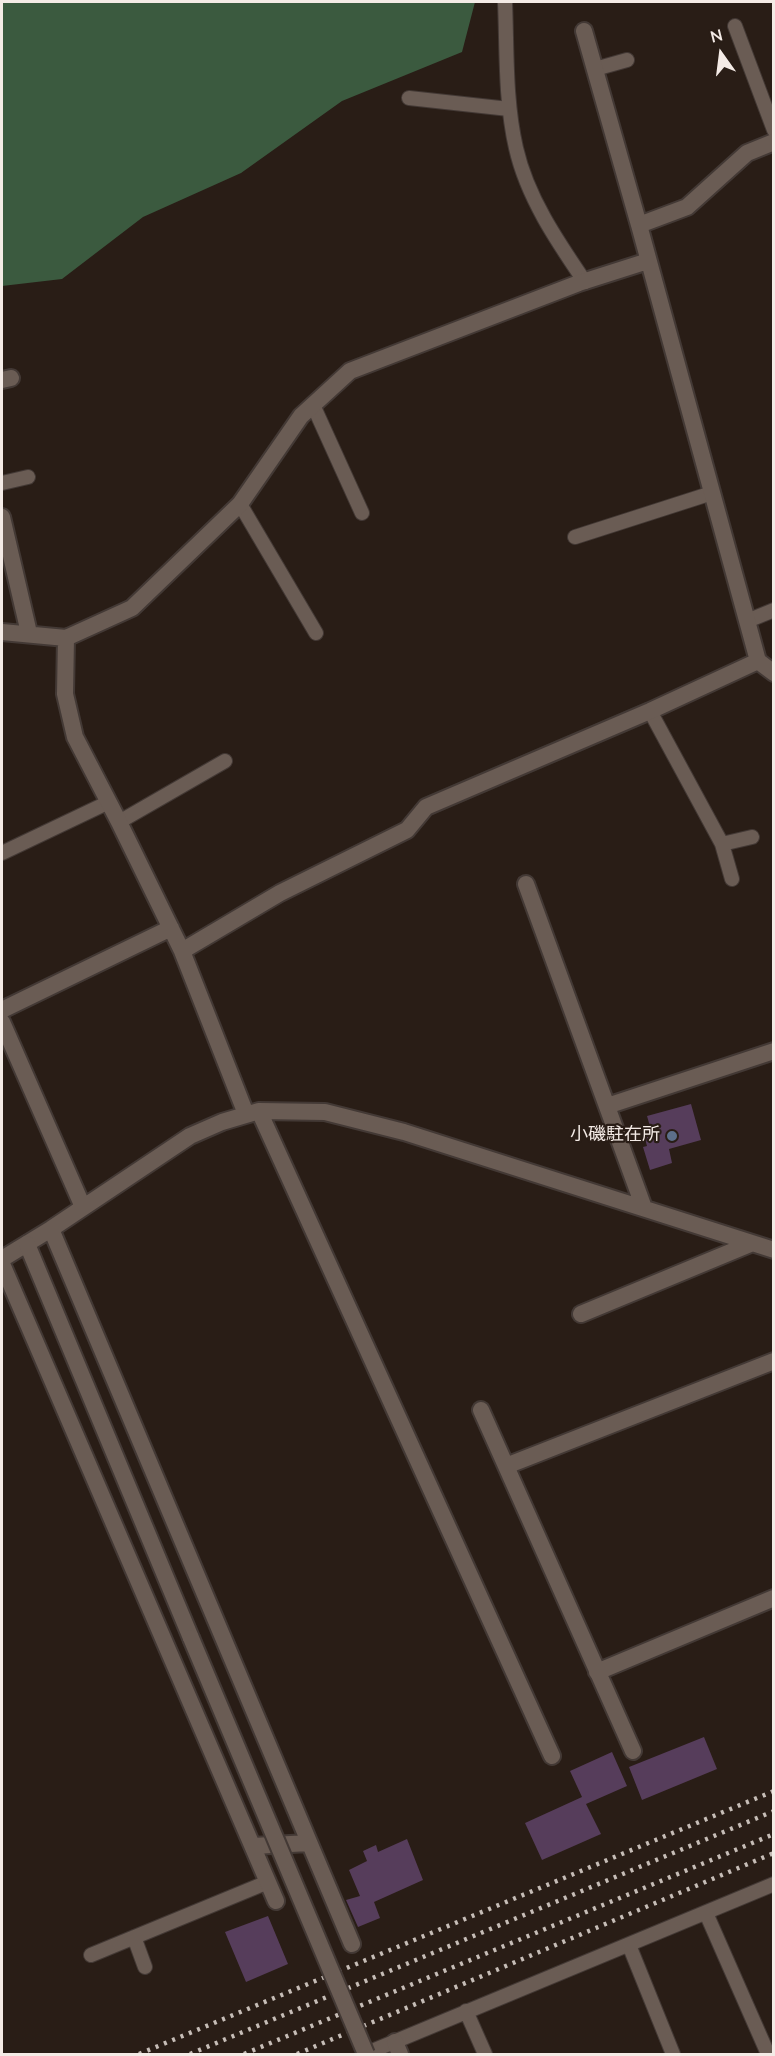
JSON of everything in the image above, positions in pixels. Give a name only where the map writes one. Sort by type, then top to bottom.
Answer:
[{"type":"street","points":[[584,31],[758,661],[774,673]]},
{"type":"street","points":[[639,225],[687,207],[747,153],[774,142]]},
{"type":"street","points":[[2,632],[66,638],[132,608],[240,504],[301,416],[350,372],[585,282],[648,261]]},
{"type":"street","points":[[2,517],[29,633]]},
{"type":"street","points":[[66,638],[65,694],[75,737],[182,951],[253,1112],[552,1756]]},
{"type":"street","points":[[182,951],[280,893],[407,830],[426,807],[650,711],[758,661]]},
{"type":"street","points":[[526,884],[644,1208]]},
{"type":"street","points":[[2,1010],[171,928]]},
{"type":"street","points":[[2,1022],[83,1207]]},
{"type":"street","points":[[607,1106],[774,1051]]},
{"type":"street","points":[[2,1259],[190,1136],[253,1112],[325,1112],[392,1129],[774,1250]]},
{"type":"street","points":[[51,1229],[352,1944]]},
{"type":"street","points":[[27,1244],[366,2055]]},
{"type":"street","points":[[581,1314],[750,1244]]},
{"type":"street","points":[[2,1264],[276,1901]]},
{"type":"street","points":[[506,1466],[774,1361]]},
{"type":"street","points":[[481,1410],[633,1750]]},
{"type":"street","points":[[597,1672],[774,1598]]},
{"type":"street","points":[[253,1846],[309,1843]]},
{"type":"lane","points":[[505,2],[509,109],[516,150],[532,192],[555,238],[585,282]]},
{"type":"lane","points":[[735,26],[774,130]]},
{"type":"lane","points":[[595,69],[627,60]]},
{"type":"lane","points":[[410,98],[509,109]]},
{"type":"lane","points":[[314,405],[362,513]]},
{"type":"lane","points":[[2,483],[28,477]]},
{"type":"lane","points":[[575,537],[712,493]]},
{"type":"lane","points":[[240,504],[316,633]]},
{"type":"lane","points":[[747,621],[774,610]]},
{"type":"lane","points":[[650,711],[722,844],[732,879]]},
{"type":"lane","points":[[119,822],[225,761]]},
{"type":"lane","points":[[2,852],[109,802]]},
{"type":"lane","points":[[722,844],[752,837]]},
{"type":"lane","points":[[91,1955],[268,1882]]},
{"type":"lane","points":[[366,2055],[398,2048],[466,2011],[774,1884]]},
{"type":"lane","points":[[706,1913],[768,2055]]},
{"type":"lane","points":[[134,1937],[145,1967]]},
{"type":"lane","points":[[629,1945],[673,2055]]},
{"type":"lane","points":[[466,2011],[485,2055]]},
{"type":"green space","points":[[2,2],[475,2],[462,52],[342,101],[241,173],[143,217],[62,279],[2,286]]},
{"type":"building","name":"小磯駐在所","points":[[691,1104],[701,1140],[669,1149],[672,1163],[650,1170],[643,1147],[647,1146],[643,1132],[651,1130],[647,1116]]},
{"type":"building","points":[[704,1737],[717,1769],[642,1800],[629,1767]]},
{"type":"building","points":[[612,1752],[627,1786],[586,1804],[601,1834],[542,1860],[525,1823],[582,1797],[570,1771]]},
{"type":"building","points":[[407,1839],[423,1880],[374,1902],[380,1918],[358,1927],[346,1900],[360,1896],[349,1870],[367,1861],[363,1851],[376,1845],[378,1852]]},
{"type":"building","points":[[268,1916],[288,1964],[246,1982],[225,1932]]},
{"type":"railway","points":[[139,2054],[774,1791]]},
{"type":"railway","points":[[190,2054],[774,1811]]},
{"type":"railway","points":[[244,2054],[774,1834]]},
{"type":"railway","points":[[297,2054],[774,1853]]},
{"type":"place","name":"小磯駐在所","points":[[672,1136]]}]
